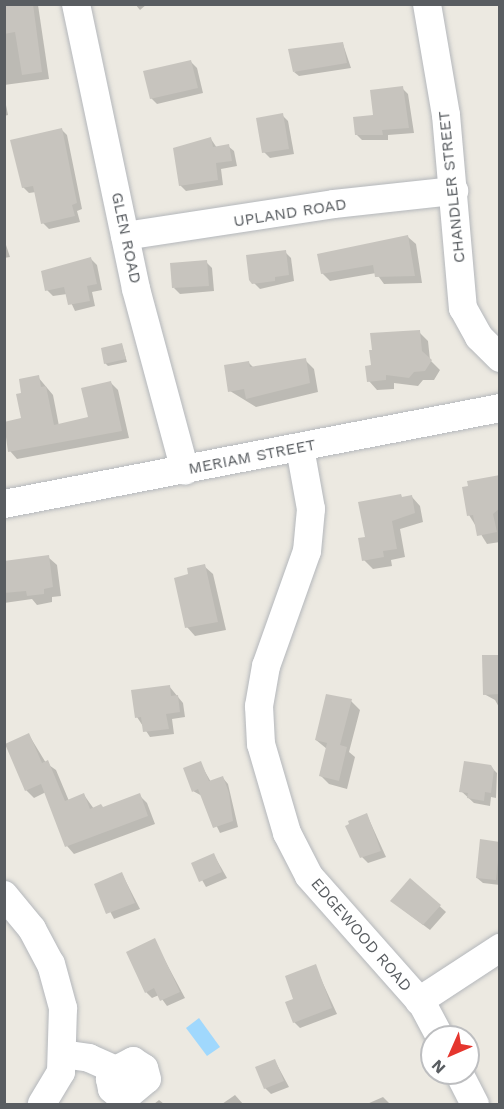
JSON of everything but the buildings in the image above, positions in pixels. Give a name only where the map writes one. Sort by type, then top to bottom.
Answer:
[{"type":"street","name":"GLEN ROAD","points":[[76,4],[155,367],[185,470]]},
{"type":"street","name":"CHANDLER STREET","points":[[428,4],[454,191],[463,308],[479,337],[500,358]]},
{"type":"street","name":"UPLAND ROAD","points":[[125,236],[334,204],[454,191]]},
{"type":"street","name":"MERIAM STREET","points":[[4,504],[500,408]]},
{"type":"street","name":"EDGEWOOD ROAD","points":[[300,448],[311,509],[308,552],[266,666],[259,706],[261,744],[288,833],[309,876],[331,905],[419,1000],[433,1025]]},
{"type":"street","points":[[4,895],[32,929],[51,964],[63,1008],[60,1072],[42,1104]]},
{"type":"street","points":[[419,1000],[500,948]]},
{"type":"street","points":[[62,1054],[89,1058],[116,1070]]},
{"type":"street","points":[[465,1085],[475,1104]]},
{"type":"water","points":[[199,1018],[220,1047],[207,1056],[186,1028]]}]
